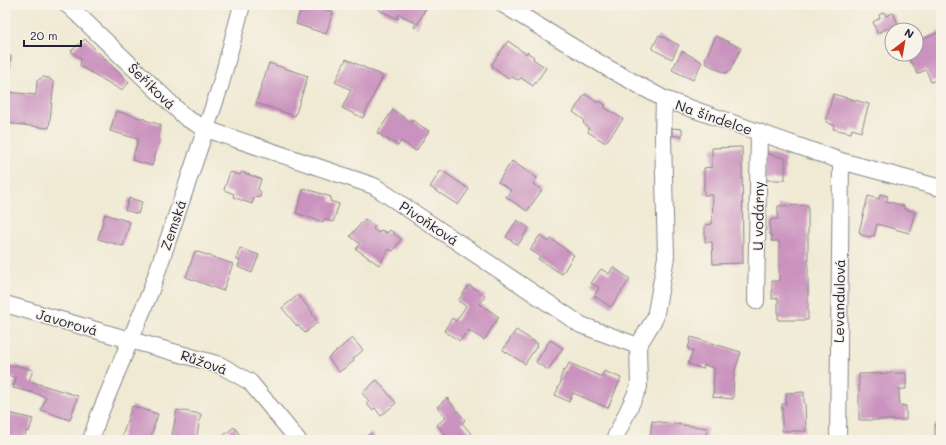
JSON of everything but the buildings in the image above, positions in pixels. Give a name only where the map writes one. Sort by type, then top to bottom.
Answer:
[{"type":"street","name":"Šeříková","points":[[67,5],[186,118],[206,129]]},
{"type":"street","name":"Zemská","points":[[91,440],[98,418],[151,290],[220,87],[242,5]]},
{"type":"street","name":"Na šindelce","points":[[504,5],[606,67],[664,99],[841,161],[941,188]]},
{"type":"street","points":[[614,440],[639,387],[638,346],[656,318],[666,257],[662,137],[664,99]]},
{"type":"street","name":"Pivoňková","points":[[206,129],[374,186],[581,325],[638,346]]},
{"type":"street","name":"U vodárny","points":[[756,300],[759,132]]},
{"type":"street","name":"Levandulová","points":[[838,440],[841,161]]},
{"type":"street","name":"Javorová","points":[[5,304],[130,340]]},
{"type":"street","name":"Růžová","points":[[130,340],[220,365],[250,382],[298,440]]}]
